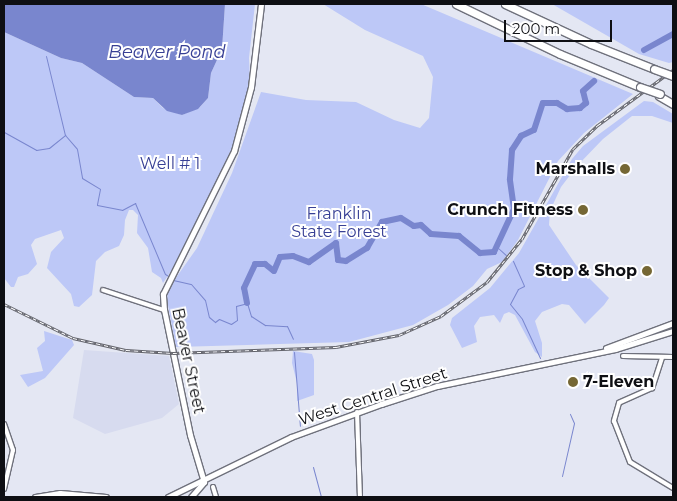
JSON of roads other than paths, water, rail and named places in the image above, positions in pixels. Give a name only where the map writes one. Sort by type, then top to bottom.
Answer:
[{"type":"highway","points":[[456,4],[560,54],[660,95],[673,98]]},
{"type":"highway","points":[[505,4],[591,44],[673,76]]},
{"type":"highway","points":[[660,95],[673,104]]},
{"type":"main road","name":"Beaver Street","points":[[204,482],[164,310],[163,294],[234,151],[251,87],[261,4]]},
{"type":"main road","name":"West Central Street","points":[[596,351],[673,323]]},
{"type":"main road","name":"West Central Street","points":[[173,497],[291,437],[358,412],[437,386],[647,341],[673,331]]},
{"type":"main road","points":[[191,497],[204,482]]},
{"type":"main road","points":[[35,497],[60,493],[106,497]]},
{"type":"street","points":[[103,290],[164,310]]},
{"type":"street","points":[[623,356],[673,357]]},
{"type":"street","points":[[662,358],[652,388],[619,403],[614,422],[630,462],[673,488]]},
{"type":"street","points":[[358,412],[360,497]]},
{"type":"street","points":[[4,424],[12,446],[4,489]]},
{"type":"street","points":[[213,487],[216,497]]},
{"type":"water","name":"Beaver Pond","points":[[4,4],[225,4],[222,49],[211,73],[208,98],[198,109],[182,115],[167,111],[153,98],[134,97],[82,63],[61,58],[4,32]]},
{"type":"waterway","points":[[644,50],[673,34]]},
{"type":"waterway","points":[[46,56],[65,135]]},
{"type":"waterway","points":[[247,303],[244,288],[255,264],[265,264],[274,271],[280,257],[293,256],[309,262],[336,243],[338,260],[346,261],[367,248],[382,222],[401,218],[414,226],[421,225],[431,234],[459,236],[480,253],[494,252],[514,209],[510,179],[512,150],[521,136],[534,130],[543,103],[557,103],[567,109],[580,108],[586,103],[583,91],[594,81]]},
{"type":"waterway","points":[[4,132],[36,150],[49,148],[65,135],[77,149],[82,178],[100,189],[97,205],[122,210],[135,203],[165,274],[170,277]]},
{"type":"waterway","points":[[497,247],[506,255]]},
{"type":"waterway","points":[[513,261],[524,286],[518,289],[510,304],[522,319],[540,358]]},
{"type":"waterway","points":[[173,280],[191,284],[205,300],[209,317],[215,322],[219,319],[231,324],[237,320],[236,306],[247,303],[251,316],[265,325],[287,326],[293,339]]},
{"type":"waterway","points":[[294,352],[300,426]]},
{"type":"waterway","points":[[562,476],[574,423],[570,414]]},
{"type":"waterway","points":[[313,467],[321,497]]},
{"type":"railway","points":[[4,304],[73,338],[126,350],[173,353],[336,347],[399,335],[441,316],[487,282],[522,239],[573,149],[598,125],[673,70]]},
{"type":"place","name":"Marshalls","points":[[625,169]]},
{"type":"place","name":"Crunch Fitness","points":[[583,210]]},
{"type":"place","name":"Stop & Shop","points":[[647,271]]},
{"type":"place","name":"7-Eleven","points":[[573,382]]},
{"type":"park label","name":"Well # 1","points":[[170,164]]},
{"type":"park label","name":"Franklin State Forest","points":[[339,223]]}]
